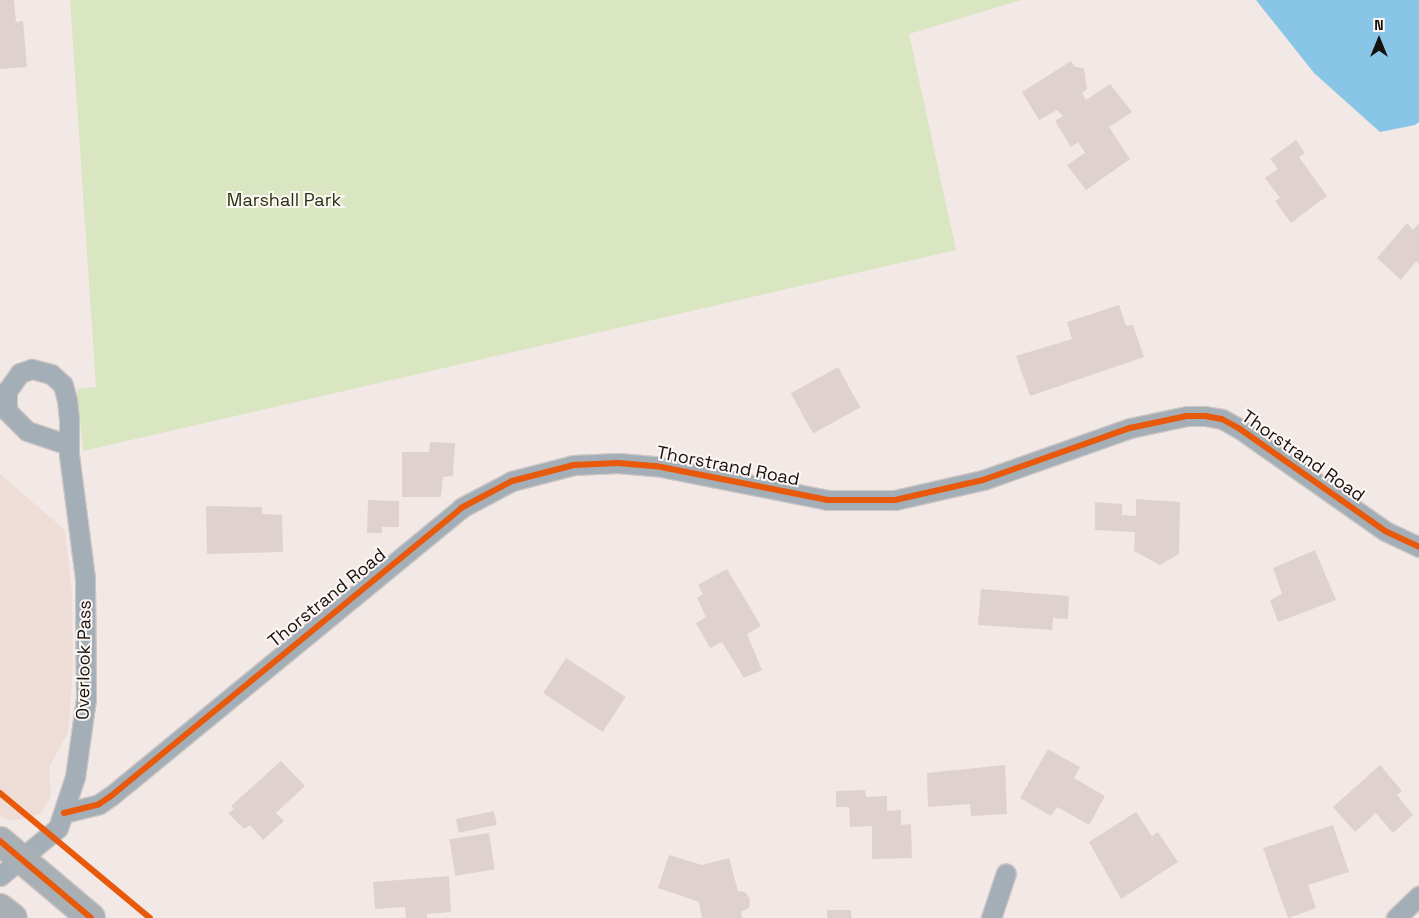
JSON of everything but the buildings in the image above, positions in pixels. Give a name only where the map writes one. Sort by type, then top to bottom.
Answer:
[{"type":"main road","points":[[0,841],[91,918]]},
{"type":"main road","points":[[0,908],[12,918]]},
{"type":"street","name":"Thorstrand Road","points":[[64,813],[99,804],[111,796],[461,508],[512,481],[574,466],[618,463],[656,466],[827,500],[895,500],[982,480],[1130,428],[1187,416],[1205,416],[1222,419],[1240,428],[1385,531],[1419,547]]},
{"type":"street","name":"Overlook Pass","points":[[0,876],[51,835],[64,813],[75,777],[86,699],[88,645],[84,578],[69,445]]},
{"type":"street","points":[[992,918],[1006,873]]},
{"type":"street","points":[[1396,918],[1419,896]]},
{"type":"shaded area","points":[[0,474],[65,530],[72,592],[73,668],[68,733],[49,767],[51,796],[41,814],[12,821],[0,816]]},
{"type":"green space","name":"Marshall Park","points":[[70,0],[1021,0],[909,34],[956,250],[83,451],[77,389],[96,387]]},
{"type":"water","points":[[1256,0],[1419,0],[1419,122],[1415,125],[1380,132],[1314,73]]},
{"type":"cycle path","points":[[64,813],[99,804],[111,796],[461,508],[512,481],[574,465],[618,463],[656,466],[827,500],[895,500],[983,480],[1130,428],[1187,416],[1205,416],[1222,419],[1240,429],[1385,531],[1419,547]]},
{"type":"cycle path","points":[[0,793],[150,918]]},
{"type":"cycle path","points":[[0,841],[91,918]]}]
